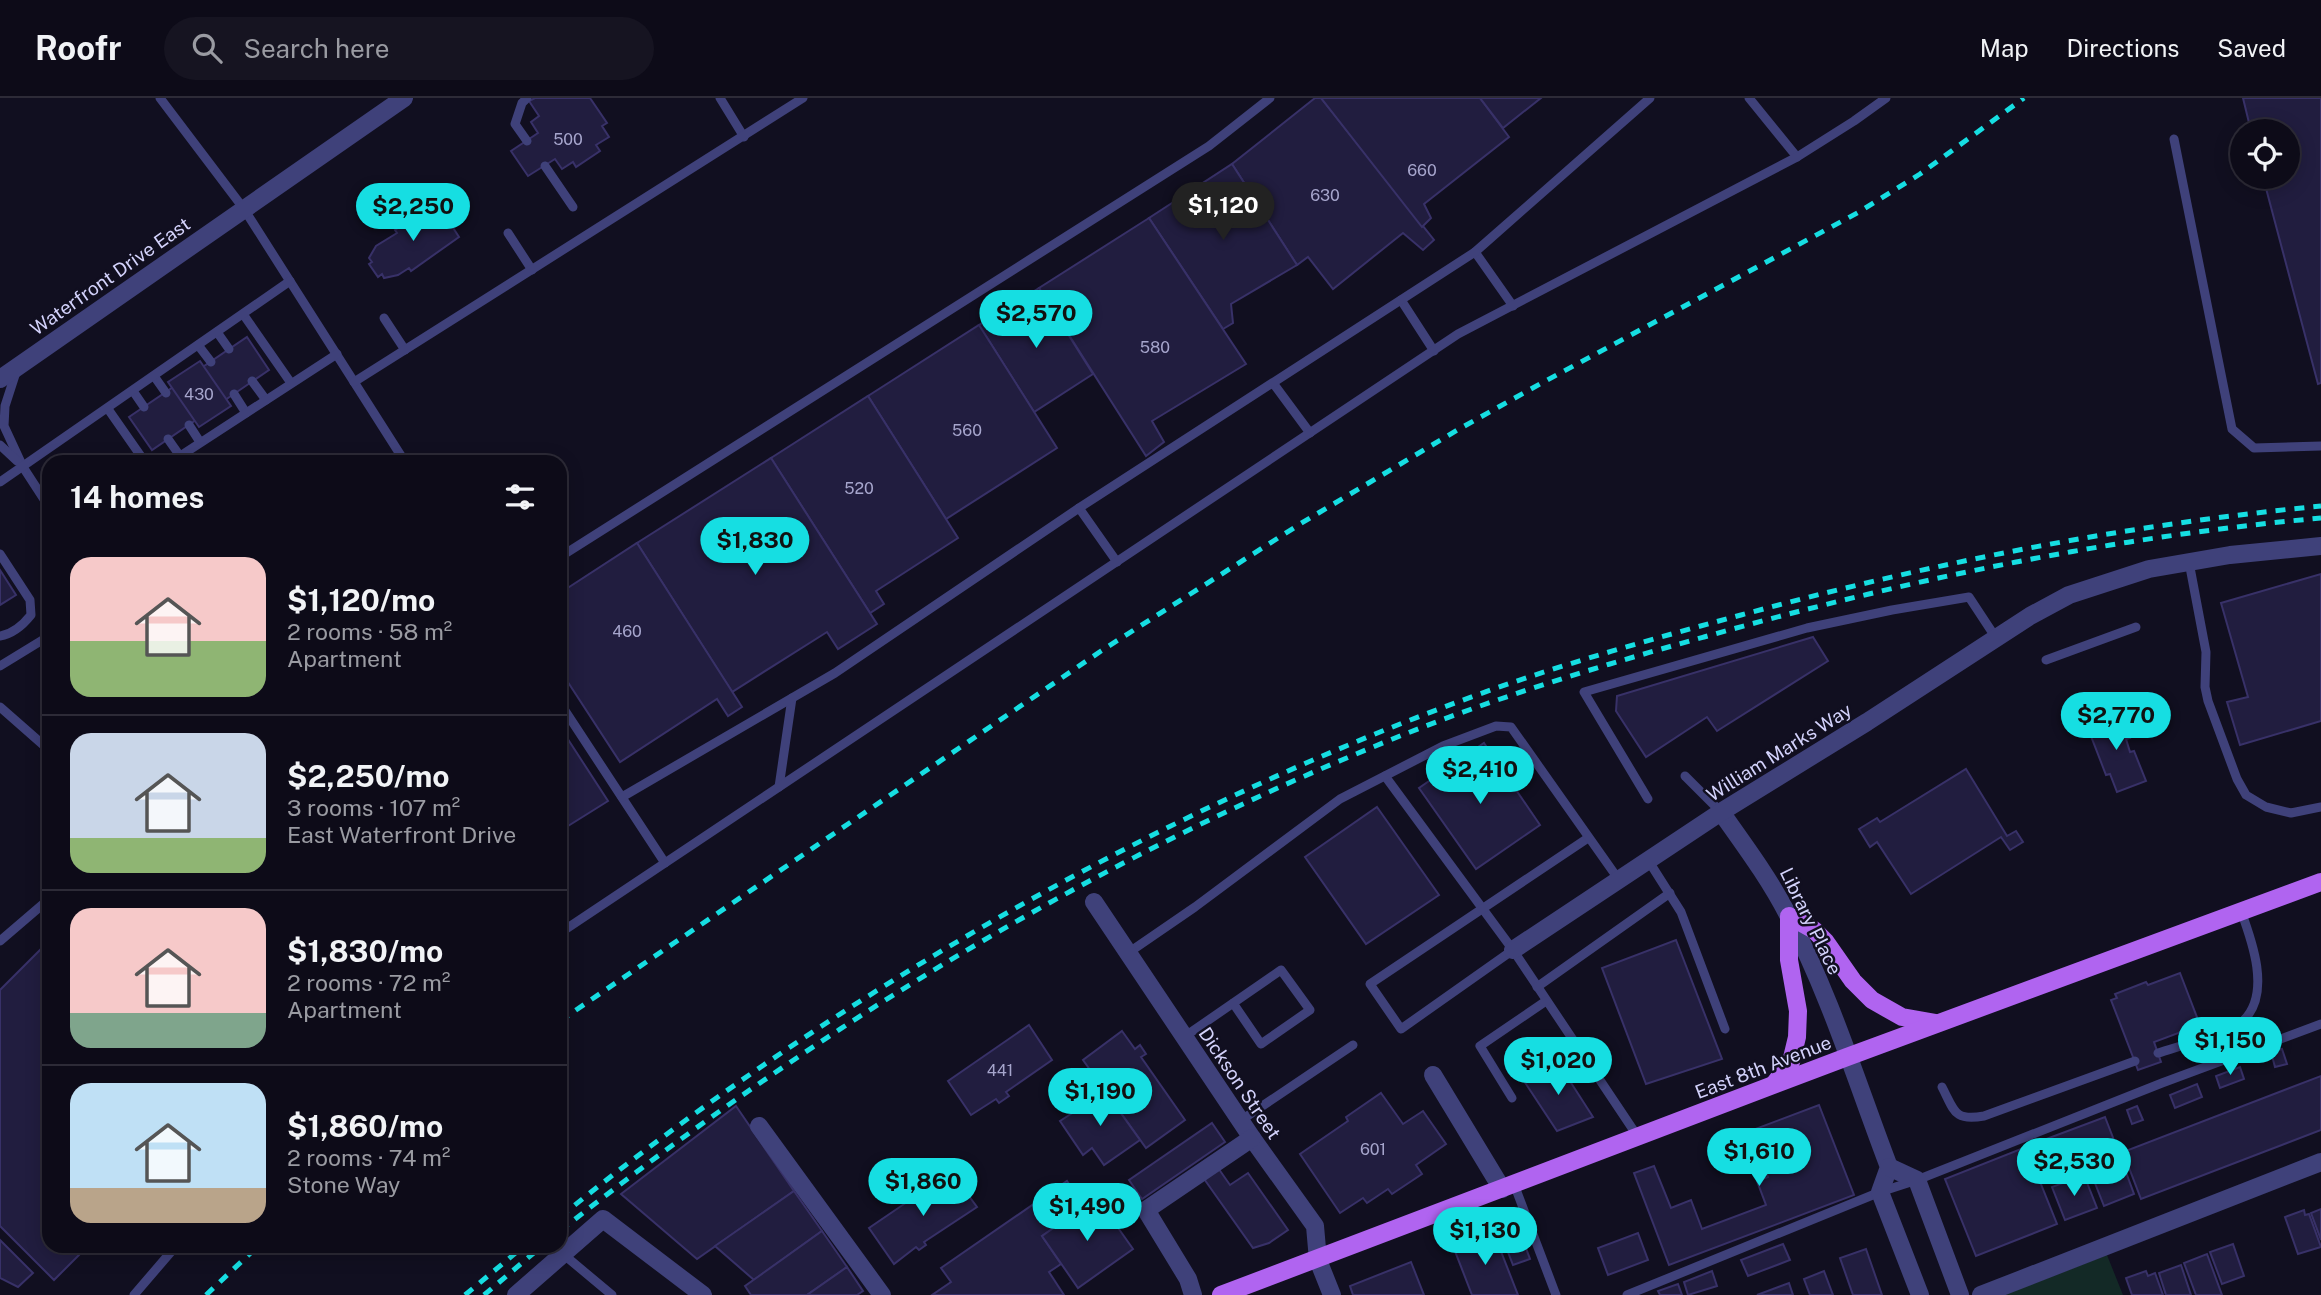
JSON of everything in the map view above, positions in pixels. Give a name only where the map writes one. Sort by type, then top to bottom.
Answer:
[{"type":"main road","name":"East 8th Avenue","points":[[1221,1295],[1847,1057],[2321,882]]},
{"type":"main road","points":[[1772,1086],[1791,1062],[1797,1037],[1798,1011],[1788,960],[1789,916],[1814,930],[1825,941],[1853,981],[1872,1000],[1902,1017],[1937,1024]]},
{"type":"street","name":"Waterfront Drive East","points":[[0,379],[404,98]]},
{"type":"street","name":"William Marks Way","points":[[1513,950],[1721,812],[1867,722],[2030,616],[2069,595],[2129,575],[2189,562],[2321,546]]},
{"type":"street","name":"Library Place","points":[[1721,812],[1765,874],[1789,916],[1817,978],[1889,1167]]},
{"type":"street","name":"Dickson Street","points":[[1094,902],[1240,1121],[1315,1226],[1318,1260],[1332,1295]]},
{"type":"street","points":[[1433,1075],[1508,1187]]},
{"type":"street","points":[[759,1126],[883,1295]]},
{"type":"street","points":[[1193,1295],[1186,1276],[1146,1210],[1252,1138]]},
{"type":"street","points":[[1981,1295],[2321,1162]]},
{"type":"street","points":[[1920,1295],[1880,1192],[1889,1167],[1917,1180],[1960,1295]]},
{"type":"street","points":[[567,1250],[603,1219],[703,1295]]},
{"type":"street","points":[[522,1293],[563,1254]]},
{"type":"lane","points":[[160,98],[244,209],[401,455]]},
{"type":"lane","points":[[527,98],[522,103],[515,124],[527,141]]},
{"type":"lane","points":[[720,98],[744,136]]},
{"type":"lane","points":[[354,382],[803,98]]},
{"type":"lane","points":[[567,553],[1190,158],[1270,98]]},
{"type":"lane","points":[[622,797],[835,673],[1079,508],[1475,252],[1650,98]]},
{"type":"lane","points":[[1749,98],[1797,157]]},
{"type":"lane","points":[[567,928],[1458,334],[1797,157],[1886,98]]},
{"type":"lane","points":[[2174,139],[2232,429],[2255,448],[2321,446]]},
{"type":"lane","points":[[545,166],[573,206]]},
{"type":"lane","points":[[508,233],[532,270]]},
{"type":"lane","points":[[1475,252],[1513,306]]},
{"type":"lane","points":[[0,482],[290,281]]},
{"type":"lane","points":[[1401,300],[1434,351]]},
{"type":"lane","points":[[243,314],[291,383]]},
{"type":"lane","points":[[384,318],[405,350]]},
{"type":"lane","points":[[217,332],[229,349]]},
{"type":"lane","points":[[198,345],[211,362]]},
{"type":"lane","points":[[182,455],[337,354]]},
{"type":"lane","points":[[19,365],[5,406],[4,426],[23,467],[42,497]]},
{"type":"lane","points":[[154,376],[166,393]]},
{"type":"lane","points":[[252,381],[266,400]]},
{"type":"lane","points":[[1273,383],[1310,433]]},
{"type":"lane","points":[[133,391],[144,407]]},
{"type":"lane","points":[[233,394],[246,413]]},
{"type":"lane","points":[[108,409],[140,455]]},
{"type":"lane","points":[[189,425],[200,442]]},
{"type":"lane","points":[[168,439],[174,455]]},
{"type":"lane","points":[[0,445],[23,467]]},
{"type":"lane","points":[[1079,508],[1117,562]]},
{"type":"lane","points":[[0,554],[30,600],[31,615],[24,625],[0,636]]},
{"type":"lane","points":[[2189,562],[2206,652],[2205,687],[2208,701],[2237,779],[2246,794],[2266,807],[2291,813],[2321,807]]},
{"type":"lane","points":[[1648,799],[1584,692],[1807,628],[1969,597],[1996,638]]},
{"type":"lane","points":[[2046,660],[2136,627]]},
{"type":"lane","points":[[0,666],[42,640]]},
{"type":"lane","points":[[779,787],[792,698]]},
{"type":"lane","points":[[0,707],[42,744]]},
{"type":"lane","points":[[567,714],[665,863]]},
{"type":"lane","points":[[1128,953],[1195,907],[1340,799],[1443,746],[1496,726],[1511,727],[1619,880]]},
{"type":"lane","points":[[1385,776],[1513,950],[1638,1137]]},
{"type":"lane","points":[[1685,776],[1721,812]]},
{"type":"lane","points":[[1513,950],[1401,1029],[1370,984],[1588,838]]},
{"type":"lane","points":[[1648,860],[1681,912],[1725,1029]]},
{"type":"lane","points":[[1537,987],[1670,893]]},
{"type":"lane","points":[[0,941],[42,905]]},
{"type":"lane","points":[[2158,1053],[2242,1021],[2253,1007],[2258,971],[2253,945],[2241,911]]},
{"type":"lane","points":[[1184,1037],[1233,1003],[1281,970],[1310,1010],[1261,1044],[1233,1003]]},
{"type":"lane","points":[[1512,1098],[1480,1046],[1546,1000]]},
{"type":"lane","points":[[1627,1295],[1880,1192],[2321,1024]]},
{"type":"lane","points":[[1240,1121],[1353,1045]]},
{"type":"lane","points":[[1942,1087],[1956,1114],[1967,1119],[1984,1116],[2135,1061]]},
{"type":"lane","points":[[1508,1187],[1556,1295]]},
{"type":"lane","points":[[134,1295],[170,1253]]},
{"type":"lane","points":[[563,1254],[612,1295]]},
{"type":"green space","points":[[2107,1255],[2123,1295],[2004,1295]]},
{"type":"building","points":[[535,98],[590,98],[607,123],[602,126],[609,137],[596,145],[600,151],[576,167],[573,162],[562,169],[555,159],[528,176],[511,151],[538,133],[531,122],[539,116],[529,101]]},
{"type":"building","points":[[1315,98],[1321,98],[1434,240],[1423,250],[1403,233],[1333,289],[1308,257],[1297,265],[1232,164]]},
{"type":"building","points":[[1321,98],[1480,98],[1509,137],[1424,204],[1431,218],[1422,227]]},
{"type":"building","points":[[1480,98],[1541,98],[1503,128]]},
{"type":"building","points":[[2243,98],[2321,98],[2321,383],[2318,384],[2266,189],[2300,189],[2300,119],[2248,119]]},
{"type":"building","points":[[1232,164],[1297,265],[1231,304],[1233,323],[1223,329],[1149,218]]},
{"type":"building","points":[[437,203],[459,237],[411,271],[409,268],[398,275],[384,278],[382,274],[378,277],[369,264],[372,262],[369,258],[376,246],[397,233],[395,230]]},
{"type":"building","points":[[1149,218],[1246,364],[1152,421],[1164,442],[1146,456],[1039,288]]},
{"type":"building","points":[[1039,288],[1093,374],[1034,412],[979,325]]},
{"type":"building","points":[[979,325],[1057,448],[946,519],[868,396]]},
{"type":"building","points":[[247,337],[269,370],[152,450],[129,417]]},
{"type":"building","points":[[200,361],[231,406],[199,427],[168,382]]},
{"type":"building","points":[[868,396],[958,538],[876,591],[884,604],[870,613],[771,458]]},
{"type":"building","points":[[771,458],[877,624],[838,649],[827,632],[732,692],[637,543]]},
{"type":"building","points":[[637,543],[742,707],[728,716],[717,699],[620,762],[567,681],[567,588]]},
{"type":"building","points":[[0,570],[16,595],[0,605]]},
{"type":"building","points":[[2321,574],[2321,721],[2240,745],[2227,702],[2248,697],[2221,603]]},
{"type":"building","points":[[1813,637],[1828,661],[1717,731],[1707,717],[1646,757],[1616,711],[1617,696]]},
{"type":"building","points":[[2117,711],[2130,738],[2126,739],[2130,752],[2134,751],[2146,781],[2117,792],[2110,774],[2106,775],[2089,731],[2096,728],[2093,719]]},
{"type":"building","points":[[567,738],[608,801],[567,827]]},
{"type":"building","points":[[1484,743],[1540,825],[1476,869],[1419,788]]},
{"type":"building","points":[[1966,769],[2007,836],[2016,831],[2023,842],[2010,850],[2001,837],[1911,894],[1877,842],[1870,847],[1859,829],[1877,818],[1880,822]]},
{"type":"building","points":[[1377,807],[1439,895],[1366,944],[1305,857]]},
{"type":"building","points":[[1676,940],[1722,1059],[1646,1084],[1602,968]]},
{"type":"building","points":[[42,948],[42,1253],[81,1253],[54,1280],[0,1226],[0,990]]},
{"type":"building","points":[[2180,973],[2200,1025],[2154,1042],[2161,1062],[2138,1070],[2111,1000],[2117,998],[2115,994]]},
{"type":"building","points":[[1029,1025],[1052,1060],[1006,1092],[1009,1096],[999,1103],[996,1099],[971,1115],[948,1081]]},
{"type":"building","points":[[1122,1031],[1135,1049],[1140,1045],[1146,1054],[1141,1057],[1185,1120],[1146,1148],[1083,1060]]},
{"type":"building","points":[[2282,1049],[2287,1064],[2275,1067],[2271,1052]]},
{"type":"building","points":[[1557,1061],[1593,1117],[1557,1131],[1524,1081]]},
{"type":"building","points":[[2240,1067],[2244,1079],[2220,1088],[2216,1076]]},
{"type":"building","points":[[2321,1076],[2321,1130],[2141,1199],[2123,1152]]},
{"type":"building","points":[[2197,1084],[2202,1097],[2175,1108],[2170,1095]]},
{"type":"building","points":[[1105,1091],[1140,1140],[1104,1165],[1092,1148],[1083,1155],[1060,1121],[1077,1110],[1073,1104],[1082,1097],[1086,1103]]},
{"type":"building","points":[[1381,1093],[1403,1124],[1423,1111],[1446,1144],[1416,1165],[1422,1174],[1392,1194],[1388,1189],[1367,1203],[1363,1198],[1340,1213],[1300,1154],[1348,1121],[1346,1117]]},
{"type":"building","points":[[1819,1105],[1854,1195],[1669,1265],[1634,1173],[1654,1166],[1671,1208],[1691,1200],[1702,1229],[1766,1205],[1757,1181],[1768,1177],[1750,1131]]},
{"type":"building","points":[[736,1106],[794,1191],[697,1259],[621,1194]]},
{"type":"building","points":[[2137,1106],[2143,1120],[2132,1124],[2127,1110]]},
{"type":"building","points":[[2105,1117],[2117,1148],[2045,1176],[2033,1144]]},
{"type":"building","points":[[1212,1123],[1225,1142],[1142,1199],[1129,1180]]},
{"type":"building","points":[[2026,1147],[2057,1224],[1976,1256],[1945,1179]]},
{"type":"building","points":[[2120,1156],[2134,1194],[2104,1206],[2091,1173],[2102,1168],[2101,1164]]},
{"type":"building","points":[[1216,1165],[1230,1185],[1248,1173],[1288,1230],[1269,1243],[1253,1248],[1202,1176]]},
{"type":"building","points":[[951,1172],[977,1207],[924,1242],[926,1245],[919,1250],[916,1247],[894,1264],[869,1228]]},
{"type":"building","points":[[2084,1175],[2097,1208],[2065,1220],[2052,1187]]},
{"type":"building","points":[[1067,1181],[1085,1206],[1042,1236],[1061,1264],[1049,1272],[1064,1295],[932,1295],[951,1282],[941,1268]]},
{"type":"building","points":[[794,1191],[822,1231],[754,1280],[715,1246]]},
{"type":"building","points":[[1097,1198],[1133,1249],[1078,1288],[1042,1236]]},
{"type":"building","points":[[2321,1209],[2321,1240],[2311,1213]]},
{"type":"building","points":[[2304,1210],[2305,1215],[2309,1214],[2321,1247],[2298,1254],[2285,1217]]},
{"type":"building","points":[[1516,1222],[1530,1259],[1513,1265],[1499,1229]]},
{"type":"building","points":[[822,1231],[847,1267],[807,1295],[751,1295],[745,1286]]},
{"type":"building","points":[[1493,1231],[1518,1295],[1472,1295],[1453,1246]]},
{"type":"building","points":[[1638,1233],[1648,1260],[1608,1275],[1598,1248]]},
{"type":"building","points":[[0,1240],[33,1273],[18,1287],[0,1278]]},
{"type":"building","points":[[1783,1244],[1790,1260],[1748,1276],[1741,1260]]},
{"type":"building","points":[[2233,1244],[2244,1276],[2222,1284],[2210,1252]]},
{"type":"building","points":[[1866,1249],[1882,1295],[1853,1295],[1840,1258]]},
{"type":"building","points":[[2207,1254],[2222,1295],[2196,1295],[2184,1263]]},
{"type":"building","points":[[1411,1262],[1424,1295],[1353,1295],[1350,1286]]},
{"type":"building","points":[[2181,1265],[2191,1295],[2166,1295],[2159,1273]]},
{"type":"building","points":[[847,1267],[863,1291],[857,1295],[807,1295]]},
{"type":"building","points":[[1712,1271],[1717,1286],[1688,1295],[1684,1282]]},
{"type":"building","points":[[1824,1271],[1833,1295],[1810,1295],[1804,1279]]},
{"type":"building","points":[[2146,1271],[2148,1276],[2155,1273],[2163,1295],[2132,1295],[2126,1278]]},
{"type":"building","points":[[1789,1283],[1793,1295],[1757,1295]]},
{"type":"building","points":[[1678,1284],[1682,1295],[1660,1295],[1658,1291]]},
{"type":"railway","points":[[567,1016],[1101,651],[1300,524],[1459,429],[1859,212],[1920,174],[2024,98]]},
{"type":"railway","points":[[567,1212],[660,1139],[766,1064],[875,992],[987,924],[1102,861],[1219,803],[1337,750],[1490,690],[1561,667],[1813,596],[1957,563],[2101,535],[2321,506]]},
{"type":"railway","points":[[567,1226],[750,1090],[849,1023],[950,960],[1052,901],[1157,846],[1264,794],[1373,747],[1455,715],[1579,674],[1704,637],[1856,597],[2087,549],[2243,526],[2321,518]]},
{"type":"railway","points":[[206,1295],[251,1253]]},
{"type":"railway","points":[[465,1295],[516,1253]]},
{"type":"railway","points":[[484,1295],[534,1253]]}]
